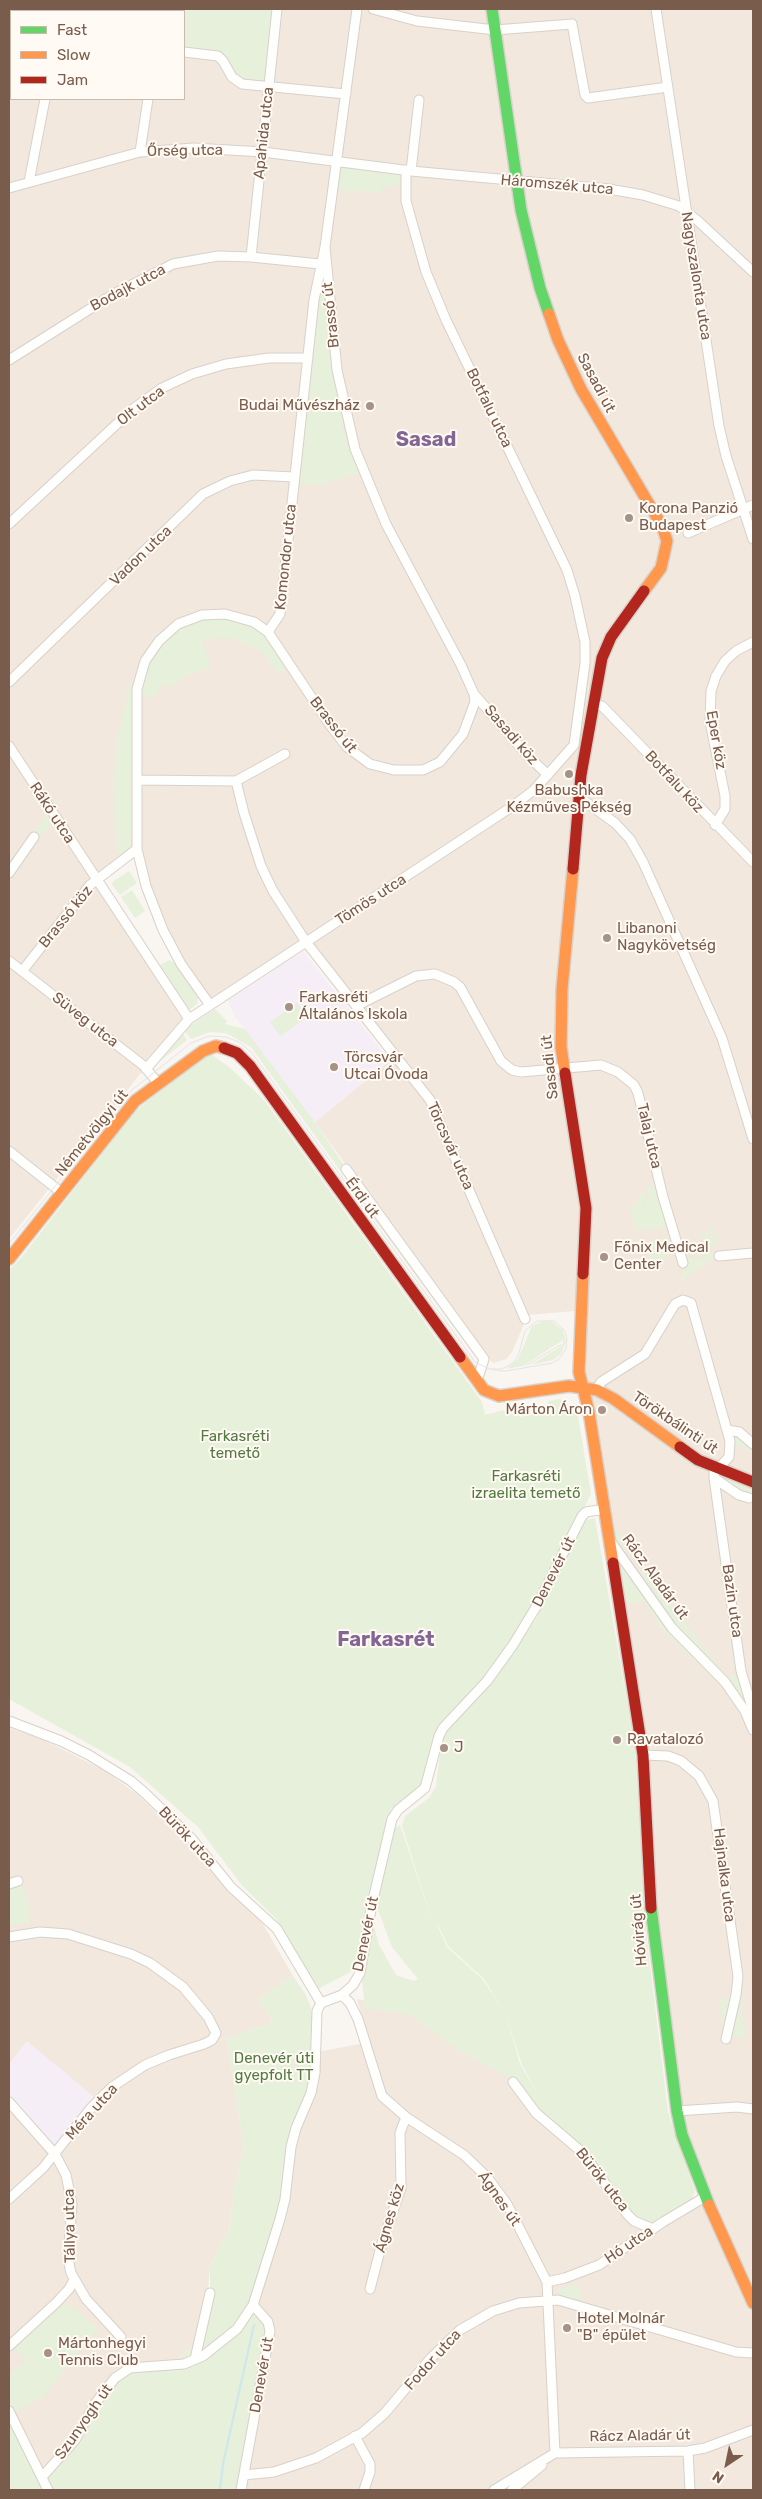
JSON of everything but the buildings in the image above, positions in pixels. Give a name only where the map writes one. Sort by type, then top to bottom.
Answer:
[{"type":"street","name":"Apahida utca","points":[[250,257],[263,152],[277,9]]},
{"type":"street","name":"Brassó út","points":[[294,477],[320,264],[325,248],[335,161],[357,9]]},
{"type":"street","points":[[373,9],[417,21],[495,30],[572,24],[585,95],[591,99],[668,87]]},
{"type":"street","name":"Sasadi út","points":[[492,9],[522,218],[530,254],[558,340],[580,389],[662,526],[667,541],[665,558],[658,573],[608,643],[602,658],[586,742],[579,797],[560,1028],[562,1068],[586,1208],[579,1372],[582,1387]]},
{"type":"street","name":"Nagyszalonta utca","points":[[656,9],[719,426],[726,456],[753,539]]},
{"type":"street","points":[[185,52],[218,56],[235,80],[242,84],[346,94]]},
{"type":"street","points":[[29,182],[45,100]]},
{"type":"street","points":[[140,152],[148,100]]},
{"type":"street","name":"Botfalu utca","points":[[419,100],[408,170],[406,201],[426,272],[446,320],[567,570],[585,642],[584,675],[575,740]]},
{"type":"street","name":"Őrség utca","points":[[9,188],[140,152],[194,148],[263,152],[335,161]]},
{"type":"street","name":"Háromszék utca","points":[[335,161],[626,192],[672,204],[686,211],[753,272]]},
{"type":"street","name":"Brassó út","points":[[210,1005],[185,970],[154,909],[137,850],[138,680],[145,661],[159,641],[178,624],[190,619],[213,614],[247,618],[268,632],[341,740],[354,754],[370,764],[402,771],[423,770],[440,762],[463,734],[474,710],[474,694],[461,664],[386,524],[355,449],[337,370],[325,248]]},
{"type":"street","name":"Bodajk utca","points":[[9,360],[112,294],[173,264],[203,258],[250,257],[320,264]]},
{"type":"street","name":"Olt utca","points":[[9,524],[133,409],[162,388],[192,374],[226,364],[269,358],[308,358]]},
{"type":"street","name":"Vadon utca","points":[[9,682],[203,494],[230,481],[253,475],[294,477]]},
{"type":"street","name":"Komondor utca","points":[[268,632],[280,614],[294,477]]},
{"type":"street","points":[[688,534],[753,505]]},
{"type":"street","name":"Eper köz","points":[[714,824],[725,809],[725,796],[710,722],[711,691],[716,676],[726,661],[736,651],[753,642]]},
{"type":"street","name":"Sasadi köz","points":[[474,694],[499,720],[527,755],[548,775]]},
{"type":"street","name":"Botfalu köz","points":[[594,704],[602,706],[714,824],[753,862]]},
{"type":"street","points":[[548,775],[571,748],[575,740],[586,742]]},
{"type":"street","name":"Rákó utca","points":[[9,746],[95,880]]},
{"type":"street","points":[[137,780],[236,781],[285,754]]},
{"type":"street","name":"Tömös utca","points":[[189,1019],[513,806],[548,775]]},
{"type":"street","name":"Törcsvár utca","points":[[236,781],[244,814],[267,878],[306,942],[430,1100],[525,1319]]},
{"type":"street","points":[[579,797],[615,823],[630,840],[644,862],[722,1038],[753,1139]]},
{"type":"street","points":[[9,873],[34,837]]},
{"type":"street","name":"Brassó köz","points":[[23,970],[95,880],[137,850]]},
{"type":"street","points":[[95,880],[109,896],[189,1019],[146,1069]]},
{"type":"street","name":"Süveg utca","points":[[9,961],[23,970],[146,1069],[158,1083]]},
{"type":"street","name":"Talaj utca","points":[[356,1006],[416,976],[426,974],[443,977],[454,982],[464,994],[506,1066],[521,1072],[588,1065],[610,1067],[634,1086],[643,1107],[663,1197],[683,1263]]},
{"type":"street","name":"Németvölgyi út","points":[[9,1258],[136,1101],[203,1051],[216,1046]]},
{"type":"street","name":"Érdi út","points":[[216,1046],[238,1053],[250,1066],[477,1378]]},
{"type":"street","points":[[9,1151],[62,1193]]},
{"type":"street","name":"Érdi út","points":[[346,1169],[484,1359],[477,1378]]},
{"type":"street","points":[[719,1256],[753,1253]]},
{"type":"street","points":[[597,1390],[601,1382],[645,1354],[675,1304],[683,1300],[691,1304],[694,1309],[727,1430],[730,1453],[717,1479],[740,1496],[751,1500]]},
{"type":"street","name":"Törökbálinti út","points":[[477,1378],[484,1390],[498,1396],[556,1387],[582,1387],[597,1390],[614,1399],[698,1460],[717,1479],[753,1482]]},
{"type":"street","name":"Rácz Aladár út","points":[[582,1387],[590,1412],[609,1540],[668,1623],[682,1640],[725,1682],[745,1711],[753,1730]]},
{"type":"street","name":"Törökbálinti út","points":[[727,1430],[739,1432],[753,1444]]},
{"type":"street","name":"Bazin utca","points":[[717,1479],[741,1671],[753,1711]]},
{"type":"street","name":"Denevér út","points":[[321,2003],[342,1995],[353,1985],[363,1965],[372,1904],[395,1814],[426,1788],[439,1736],[443,1728],[487,1681],[513,1645],[536,1607],[582,1516],[586,1512],[605,1509]]},
{"type":"street","name":"Hóvirág út","points":[[609,1540],[643,1755],[652,1927],[677,2111],[682,2135],[705,2197],[753,2303]]},
{"type":"street","name":"Bürök utca","points":[[9,1721],[54,1738],[89,1755],[132,1781],[192,1839],[231,1887],[277,1929],[321,2003]]},
{"type":"street","name":"Hajnalka utca","points":[[643,1755],[668,1756],[681,1761],[700,1776],[713,1801],[738,1976],[736,1995],[726,2039]]},
{"type":"street","points":[[9,1884],[18,1881]]},
{"type":"street","name":"Méra utca","points":[[9,1937],[40,1932],[60,1933],[78,1936],[125,1951],[150,1963],[183,1987],[208,2017],[216,2033],[212,2040],[204,2044],[159,2058],[124,2077],[91,2108],[54,2154],[9,2199]]},
{"type":"street","name":"Ágnes út","points":[[342,1995],[350,2003],[358,2019],[378,2089],[388,2104],[464,2154],[487,2177],[507,2204],[547,2282],[555,2453]]},
{"type":"street","points":[[253,2305],[282,2213],[291,2147],[296,2128],[311,2093],[317,2052],[315,2022],[321,2003]]},
{"type":"street","name":"Bürök utca","points":[[513,2082],[536,2113],[583,2153],[627,2214],[634,2221],[653,2229]]},
{"type":"street","name":"Tállya utca","points":[[9,2102],[54,2154],[71,2188],[72,2204],[68,2260],[74,2280],[86,2298],[121,2337]]},
{"type":"street","points":[[677,2111],[737,2107],[753,2109]]},
{"type":"street","name":"Ágnes köz","points":[[370,2289],[382,2242],[401,2188],[400,2133],[406,2117]]},
{"type":"street","name":"Hó utca","points":[[547,2282],[565,2278],[599,2265],[705,2197]]},
{"type":"street","name":"Tállya utca","points":[[9,2346],[70,2289],[74,2280]]},
{"type":"street","points":[[196,2360],[210,2293]]},
{"type":"street","name":"Fodor utca","points":[[244,2475],[274,2472],[316,2458],[354,2436],[385,2413],[430,2359],[465,2325],[504,2307],[519,2303],[549,2300],[578,2305],[736,2352],[753,2353]]},
{"type":"street","name":"Denevér út","points":[[242,2490],[270,2330],[268,2322],[253,2305]]},
{"type":"street","name":"Szunyogh út","points":[[42,2477],[75,2440],[94,2405],[115,2378],[130,2368],[184,2364],[196,2360],[218,2346],[237,2329],[253,2305]]},
{"type":"street","points":[[9,2411],[48,2490]]},
{"type":"street","name":"Rácz Aladár út","points":[[555,2453],[688,2451],[706,2448],[753,2430]]},
{"type":"street","points":[[354,2436],[370,2464],[370,2472],[364,2490]]},
{"type":"street","points":[[688,2451],[690,2490]]},
{"type":"street","points":[[494,2490],[555,2453]]},
{"type":"street","points":[[512,2490],[555,2453]]},
{"type":"shaded area","points":[[9,9],[753,9],[753,2490],[241,2490],[253,2305],[317,2052],[370,2042],[357,1999],[395,2006],[499,2064],[536,2113],[572,2143],[627,2214],[705,2197],[682,2135],[652,1950],[644,1763],[582,1375],[586,1316],[574,1311],[528,1315],[512,1352],[506,1359],[493,1363],[486,1356],[476,1345],[315,1122],[396,1056],[306,942],[210,1005],[175,953],[137,850],[96,880],[186,1016],[9,1239]]},
{"type":"shaded area","points":[[303,951],[390,1061],[315,1122],[233,1014],[228,1000]]},
{"type":"shaded area","points":[[9,1728],[40,1738],[105,1771],[138,1795],[194,1849],[230,1893],[260,1919],[293,1976],[259,1999],[274,2022],[227,2039],[244,2148],[234,2191],[229,2230],[210,2266],[204,2339],[162,2369],[75,2440],[42,2477],[9,2490]]},
{"type":"shaded area","points":[[27,2041],[98,2100],[55,2154],[9,2102],[9,2064]]},
{"type":"green space","points":[[273,9],[265,81],[257,83],[238,79],[225,60],[185,50],[185,10],[172,10]]},
{"type":"green space","points":[[343,165],[397,172],[401,175],[400,185],[385,187],[379,192],[337,190],[340,167]]},
{"type":"green space","points":[[322,281],[324,282],[345,422],[342,423],[349,449],[352,448],[360,473],[325,483],[309,485],[298,483]]},
{"type":"green space","points":[[221,617],[237,619],[257,627],[269,640],[287,668],[278,673],[260,650],[232,638],[202,639],[211,668],[188,675],[171,686],[160,685],[156,697],[140,696],[141,684],[150,660],[158,647],[179,628],[198,620]]},
{"type":"green space","points":[[132,678],[133,842],[119,858],[114,820],[113,786],[117,737]]},
{"type":"green space","points":[[47,815],[53,822],[37,839],[31,835]]},
{"type":"green space","points":[[129,871],[137,883],[120,895],[111,883]]},
{"type":"green space","points":[[132,890],[145,911],[135,918],[121,897]]},
{"type":"green space","points":[[169,960],[175,963],[198,998],[197,1004],[189,1010],[160,965]]},
{"type":"green space","points":[[297,1003],[307,1017],[280,1036],[270,1022]]},
{"type":"green space","points":[[215,1009],[227,1021],[225,1024],[245,1029],[315,1122],[366,1198],[362,1201],[251,1047],[226,1033],[210,1032],[191,1039],[185,1032],[188,1027]]},
{"type":"green space","points":[[183,1034],[187,1040],[159,1062]]},
{"type":"green space","name":"Farkasréti temető","points":[[212,1055],[229,1067],[264,1100],[482,1402],[485,1415],[513,1408],[514,1413],[519,1412],[520,1417],[550,1411],[548,1401],[560,1399],[572,1407],[578,1416],[591,1494],[535,1606],[496,1668],[435,1739],[432,1740],[433,1744],[423,1784],[390,1810],[391,1816],[356,1969],[318,1989],[275,1918],[241,1884],[198,1827],[130,1767],[9,1699],[9,1270],[21,1258],[134,1112],[204,1057]]},
{"type":"green space","points":[[648,1185],[656,1188],[667,1228],[636,1230],[629,1207],[636,1205],[642,1190],[646,1198],[642,1203],[646,1202],[649,1196],[645,1189]]},
{"type":"green space","points":[[368,1204],[482,1361],[480,1363],[364,1205]]},
{"type":"green space","points":[[710,1224],[713,1224],[718,1245],[716,1246],[713,1240],[713,1245],[701,1248],[700,1243],[703,1242],[701,1233],[709,1230],[708,1236],[714,1238]]},
{"type":"green space","points":[[667,1237],[674,1253],[652,1264],[646,1250],[653,1241]]},
{"type":"green space","points":[[707,1247],[710,1254],[716,1252],[717,1256],[679,1282],[686,1265],[683,1251],[686,1250],[691,1259],[699,1261],[707,1256],[706,1254],[698,1258],[692,1252]]},
{"type":"green space","points":[[544,1321],[552,1322],[563,1330],[566,1342],[561,1354],[553,1360],[531,1365],[563,1345],[563,1340],[523,1366],[506,1369],[518,1359],[532,1326]]},
{"type":"green space","points":[[604,1405],[611,1410],[598,1417],[598,1407]]},
{"type":"green space","points":[[739,1435],[753,1447],[753,1455],[738,1444],[729,1466],[727,1464],[736,1448],[732,1441]]},
{"type":"green space","points":[[725,1476],[753,1486],[753,1493],[751,1495],[725,1480]]},
{"type":"green space","points":[[595,1518],[635,1747],[647,1940],[668,2112],[695,2191],[690,2205],[652,2229],[631,2215],[602,2175],[539,2113],[516,2081],[460,2051],[410,2015],[365,2008],[362,1981],[372,1919],[379,1945],[396,1975],[414,1981],[418,1979],[392,1947],[375,1902],[394,1829],[400,1825],[434,1926],[402,1826],[405,1816],[429,1798],[436,1786],[444,1734],[490,1685],[508,1661],[537,1617],[558,1569],[586,1520]],"holes":[[[437,1925],[448,1946],[484,1979],[505,2013],[483,1980],[447,1947]],[[506,2015],[522,2065],[538,2095],[520,2064]]]},
{"type":"green space","points":[[614,1526],[692,1632],[683,1638],[652,1587],[648,1589],[640,1577],[644,1573],[622,1543],[618,1546],[615,1541]]},
{"type":"green space","points":[[626,1565],[651,1601],[622,1605],[616,1566]]},
{"type":"green space","points":[[652,1603],[723,1680],[719,1684],[659,1626],[646,1604]]},
{"type":"green space","points":[[693,1632],[726,1676],[725,1679],[683,1639]]},
{"type":"green space","points":[[740,1675],[753,1714],[753,1726],[728,1677]]},
{"type":"green space","points":[[22,1885],[28,1901],[30,1922],[9,1926],[9,1889]]},
{"type":"green space","name":"Denevér úti gyepfolt TT","points":[[293,1976],[306,1995],[311,2008],[317,2052],[315,2073],[296,2128],[285,2199],[253,2305],[268,2322],[241,2490],[9,2490],[9,2411],[42,2477],[61,2458],[94,2405],[130,2368],[162,2369],[199,2343],[210,2293],[210,2266],[229,2230],[234,2191],[244,2148],[227,2039],[274,2022],[259,1999]]},
{"type":"green space","points":[[742,1993],[744,1996],[742,2007],[746,2037],[722,2038],[720,1999]]},
{"type":"green space","points":[[576,2283],[584,2301],[559,2296],[557,2290]]},
{"type":"green space","name":"Mártonhegyi Tennis Club","points":[[69,2304],[98,2329],[43,2397],[13,2413],[9,2403],[9,2375],[26,2360],[10,2345],[46,2310]]},
{"type":"waterway","points":[[220,2490],[223,2464],[254,2325]]},
{"type":"tram line","points":[[9,1244],[132,1090],[191,1043],[209,1036],[226,1037],[239,1042],[252,1053],[475,1362],[490,1369],[502,1371],[552,1363],[559,1359],[566,1349],[565,1331],[554,1321],[537,1321],[525,1331],[518,1356],[513,1363],[502,1369],[490,1369]]},
{"type":"tram line","points":[[527,1365],[562,1344]]},
{"type":"traffic: fast","points":[[492,9],[521,210],[540,288],[549,314]]},
{"type":"traffic: fast","points":[[651,1908],[677,2111],[682,2135],[709,2205]]},
{"type":"traffic: slow","points":[[549,314],[558,340],[581,389],[662,526],[667,541],[661,568],[644,591]]},
{"type":"traffic: slow","points":[[565,1073],[561,1047],[562,989],[573,869]]},
{"type":"traffic: slow","points":[[9,1259],[135,1101],[203,1051],[216,1046],[224,1048]]},
{"type":"traffic: slow","points":[[583,1274],[579,1372],[589,1412],[613,1563]]},
{"type":"traffic: slow","points":[[460,1357],[484,1390],[499,1396],[569,1386],[597,1390],[614,1399],[680,1447]]},
{"type":"traffic: slow","points":[[709,2205],[753,2303]]},
{"type":"traffic: jam","points":[[573,869],[581,775],[602,658],[611,637],[644,591]]},
{"type":"traffic: jam","points":[[224,1048],[237,1053],[250,1066],[460,1357]]},
{"type":"traffic: jam","points":[[565,1073],[586,1208],[583,1274]]},
{"type":"traffic: jam","points":[[680,1447],[698,1460],[753,1482]]},
{"type":"traffic: jam","points":[[613,1563],[643,1755],[651,1908]]},
{"type":"place","name":"Budai Művészház","points":[[370,406]]},
{"type":"place","name":"Korona Panzió Budapest","points":[[629,518]]},
{"type":"place","name":"Babushka Kézműves Pékség","points":[[569,774]]},
{"type":"place","name":"Libanoni Nagykövetség","points":[[607,938]]},
{"type":"place","name":"Farkasréti Általános Iskola","points":[[289,1007]]},
{"type":"place","name":"Törcsvár Utcai Óvoda","points":[[334,1067]]},
{"type":"place","name":"Főnix Medical Center","points":[[604,1257]]},
{"type":"place","name":"Márton Áron","points":[[602,1410]]},
{"type":"place","name":"Ravatalozó","points":[[617,1740]]},
{"type":"place","name":"J","points":[[444,1748]]},
{"type":"place","name":"Hotel Molnár \"B\" épület","points":[[567,2328]]},
{"type":"place","name":"Mártonhegyi Tennis Club","points":[[48,2353]]},
{"type":"district","name":"Sasad","points":[[426,440]]},
{"type":"district","name":"Farkasrét","points":[[386,1640]]},
{"type":"park label","name":"Farkasréti izraelita temető","points":[[526,1486]]}]
